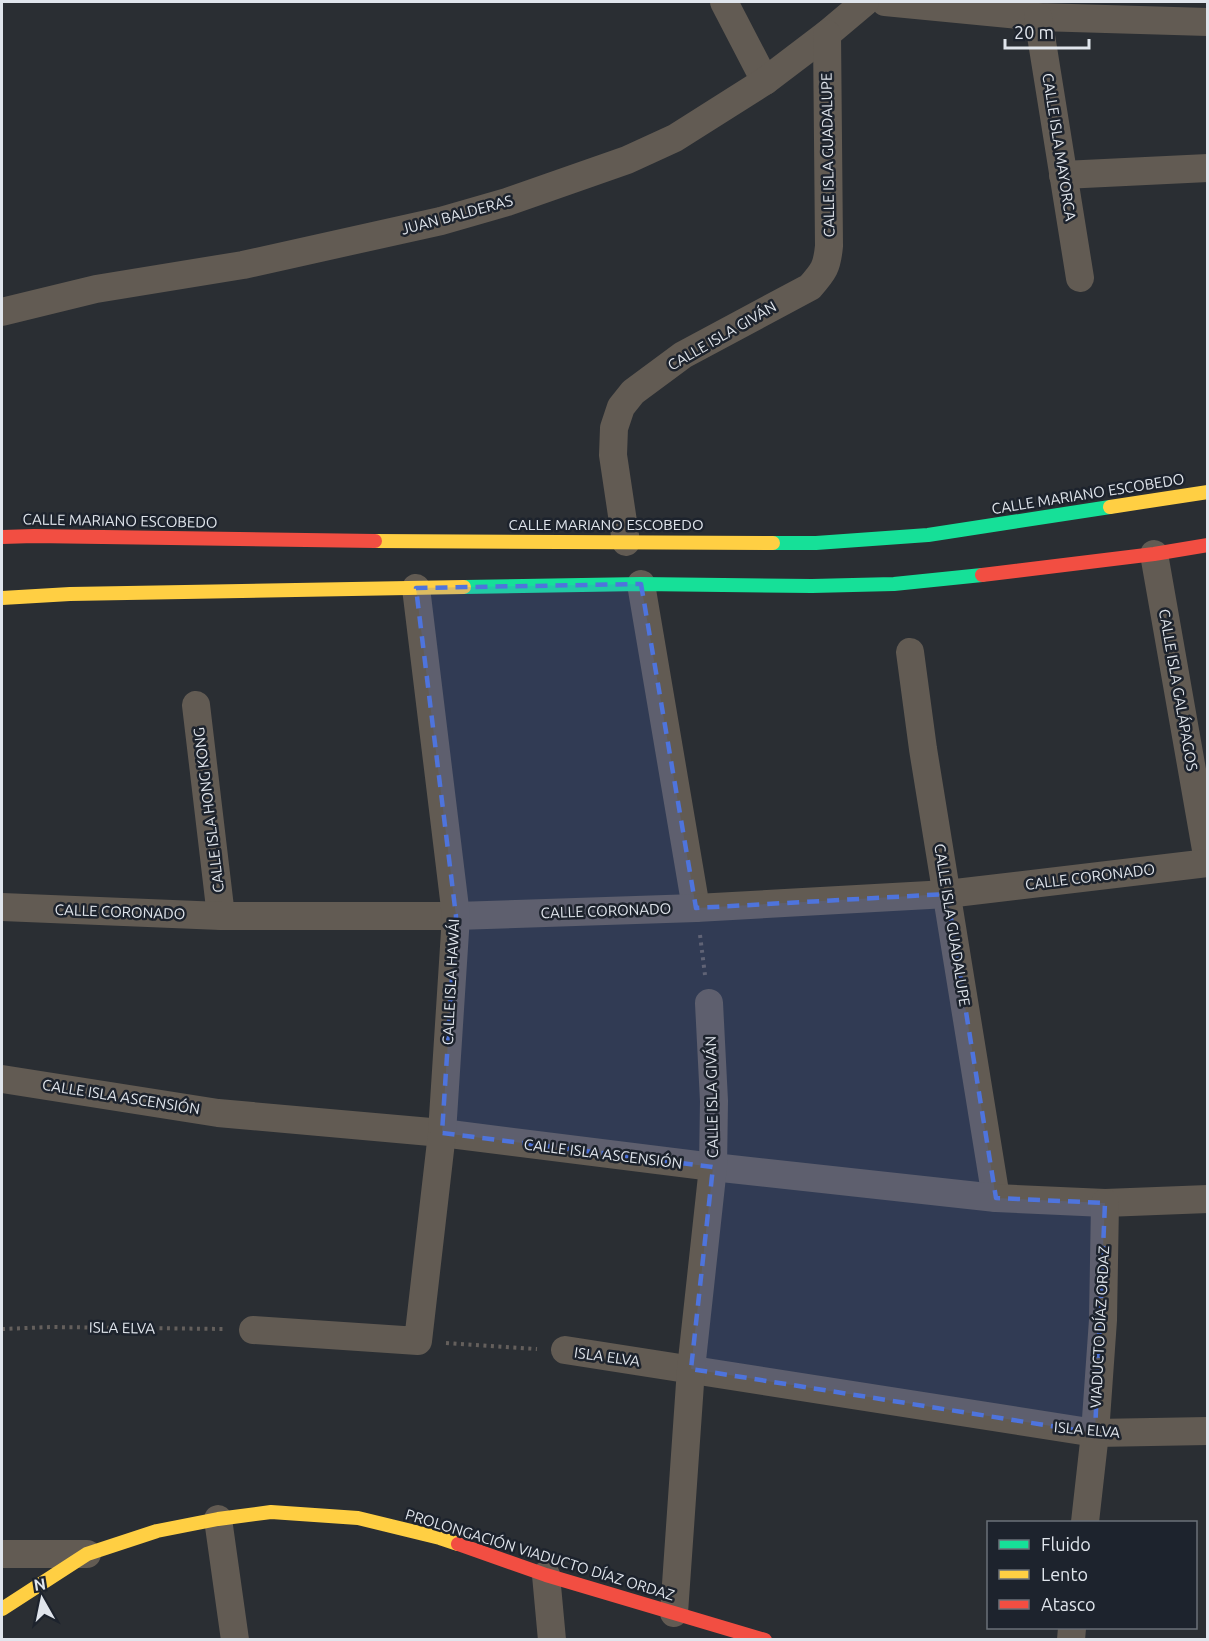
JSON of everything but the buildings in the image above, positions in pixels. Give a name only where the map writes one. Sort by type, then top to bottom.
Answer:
[{"type":"main road","name":"CALLE MARIANO ESCOBEDO","points":[[2,537],[816,543],[950,532],[1208,492]]},
{"type":"main road","points":[[2,598],[70,594],[641,584],[812,586],[894,584],[1154,555],[1208,545]]},
{"type":"main road","name":"PROLONGACIÓN VIADUCTO DÍAZ ORDAZ","points":[[2,1610],[87,1554],[157,1531],[218,1519],[271,1512],[358,1518],[440,1538],[546,1575],[765,1640]]},
{"type":"street","points":[[724,2],[765,81]]},
{"type":"street","name":"JUAN BALDERAS","points":[[2,312],[96,289],[266,260],[441,221],[507,202],[627,160],[675,138],[765,81],[865,2]]},
{"type":"street","points":[[885,2],[1038,17],[1208,21]]},
{"type":"street","name":"CALLE ISLA MAYORCA","points":[[1038,17],[1080,278]]},
{"type":"street","name":"CALLE ISLA GUADALUPE","points":[[822,274],[827,262],[829,246],[827,34]]},
{"type":"street","points":[[1063,175],[1208,168]]},
{"type":"street","name":"CALLE ISLA GIVÁN","points":[[626,542],[613,455],[614,428],[621,407],[633,392],[683,355],[810,286],[822,274]]},
{"type":"street","name":"CALLE ISLA GALÁPAGOS","points":[[1154,555],[1208,862]]},
{"type":"street","points":[[641,584],[696,908]]},
{"type":"street","name":"CALLE ISLA HAWÁI","points":[[416,588],[456,916],[442,1133],[418,1341]]},
{"type":"street","name":"CALLE ISLA GUADALUPE","points":[[910,652],[923,749],[996,1197]]},
{"type":"street","name":"CALLE ISLA HONG KONG","points":[[196,705],[221,916]]},
{"type":"street","name":"CALLE CORONADO","points":[[2,907],[221,916],[456,916],[696,908],[947,894],[1208,862]]},
{"type":"street","name":"CALLE ISLA GIVÁN","points":[[674,1613],[691,1369],[713,1167],[714,1101],[709,1003]]},
{"type":"street","name":"CALLE ISLA ASCENSIÓN","points":[[2,1079],[218,1113],[442,1133],[713,1167],[996,1197],[1105,1203],[1208,1199]]},
{"type":"street","name":"VIADUCTO DÍAZ ORDAZ","points":[[1085,1521],[1095,1433],[1103,1320],[1105,1203]]},
{"type":"street","points":[[253,1330],[418,1341]]},
{"type":"street","name":"ISLA ELVA","points":[[565,1350],[1095,1433],[1208,1431]]},
{"type":"street","points":[[218,1519],[235,1640]]},
{"type":"street","points":[[2,1554],[87,1554]]},
{"type":"street","points":[[546,1575],[552,1640]]},
{"type":"path","points":[[696,908],[709,1003]]},
{"type":"path","name":"ISLA ELVA","points":[[2,1329],[51,1327],[253,1330]]},
{"type":"path","name":"ISLA ELVA","points":[[418,1341],[565,1350]]},
{"type":"highlighted area","points":[[641,584],[696,908],[947,894],[996,1198],[1105,1203],[1095,1433],[691,1369],[713,1167],[442,1133],[456,916],[416,588]]},
{"type":"traffic: fast","points":[[773,543],[816,543],[928,535],[1110,507]]},
{"type":"traffic: fast","points":[[464,587],[641,584],[812,586],[894,584],[982,575]]},
{"type":"traffic: slow","points":[[1110,507],[1208,492]]},
{"type":"traffic: slow","points":[[375,541],[773,543]]},
{"type":"traffic: slow","points":[[2,598],[70,594],[464,587]]},
{"type":"traffic: slow","points":[[2,1609],[87,1554],[157,1531],[218,1519],[271,1512],[358,1518],[458,1544]]},
{"type":"traffic: jam","points":[[2,537],[375,541]]},
{"type":"traffic: jam","points":[[982,575],[1154,554],[1208,545]]},
{"type":"traffic: jam","points":[[458,1544],[546,1575],[765,1640]]}]
